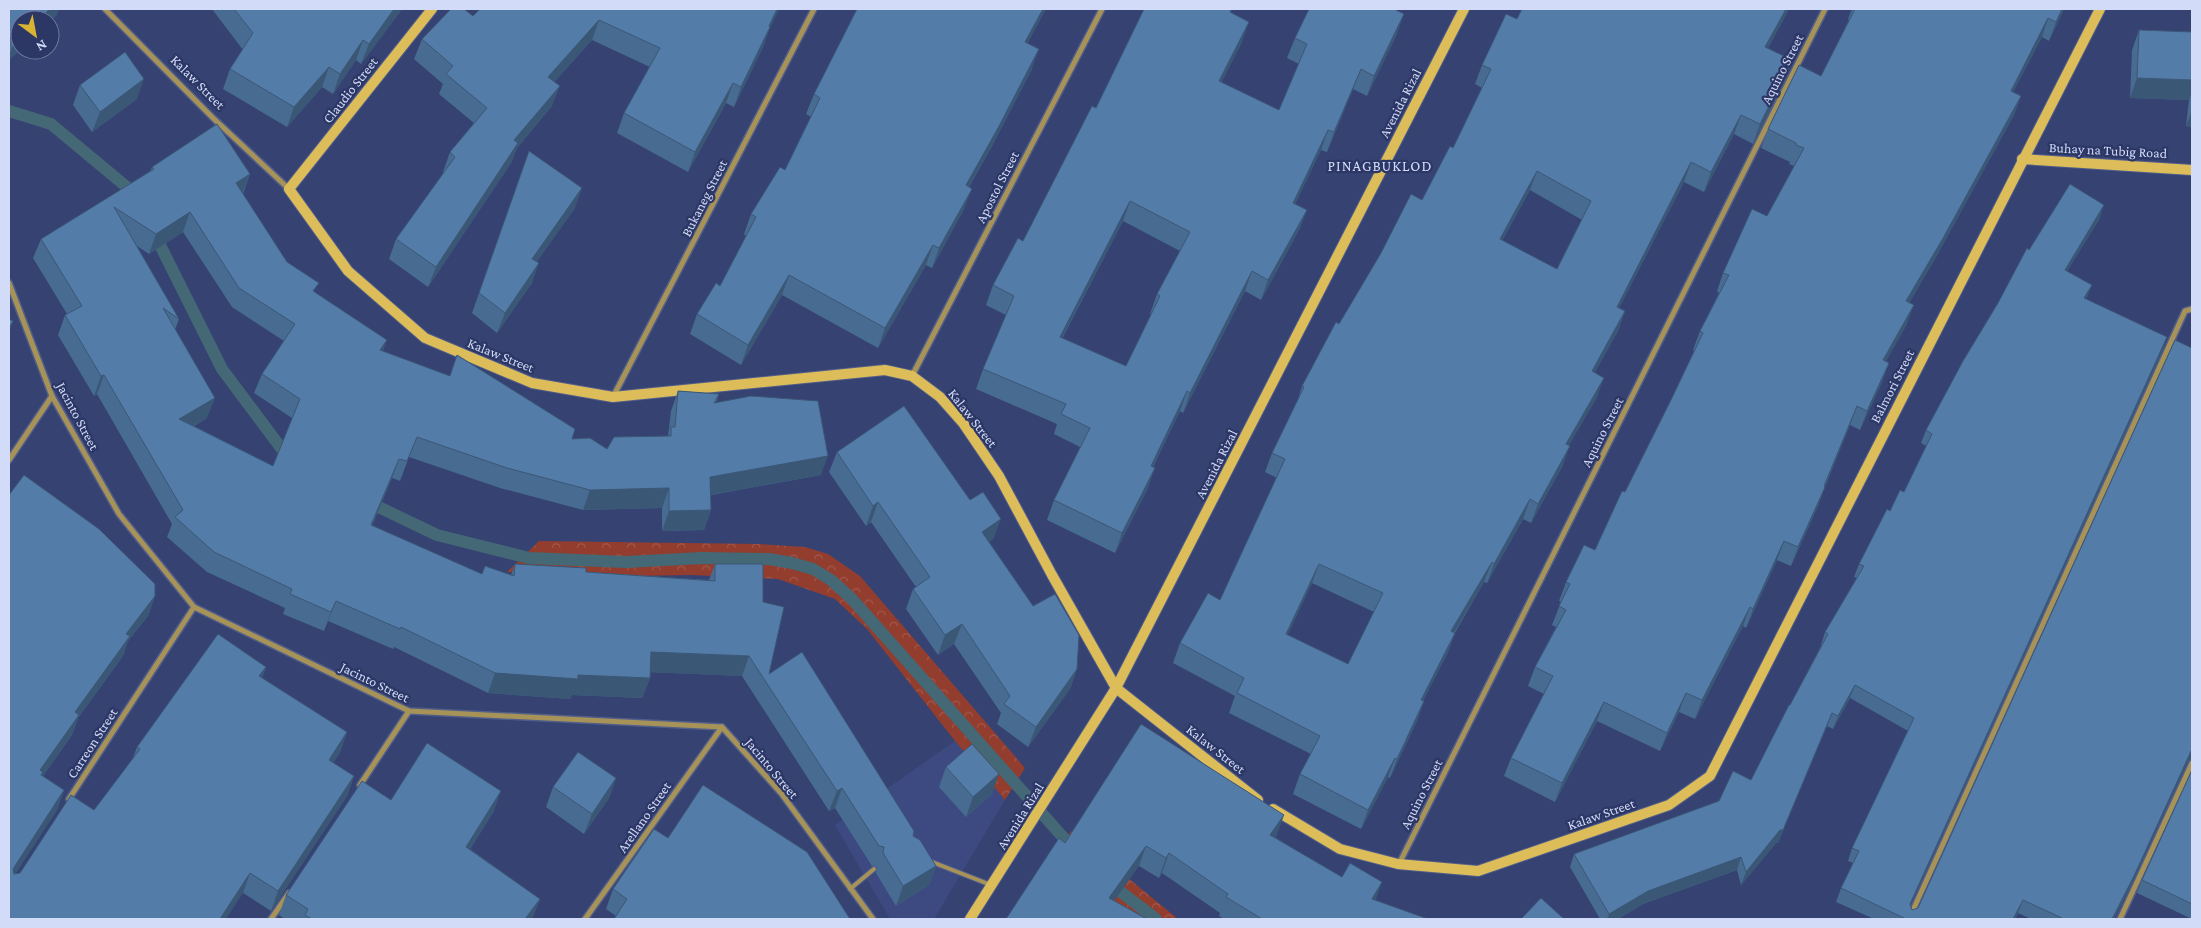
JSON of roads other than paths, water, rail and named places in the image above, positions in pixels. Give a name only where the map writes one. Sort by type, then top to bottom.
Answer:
[{"type":"main road","name":"Claudio Street","points":[[289,189],[432,9]]},
{"type":"main road","name":"Avenida Rizal","points":[[970,919],[1116,688],[1464,9]]},
{"type":"main road","name":"Balmori Street","points":[[1710,776],[2022,159],[2100,9]]},
{"type":"main road","name":"Buhay na Tubig Road","points":[[2022,159],[2192,170]]},
{"type":"main road","name":"Kalaw Street","points":[[289,189],[348,271],[425,338],[532,383],[613,397],[885,370],[912,376],[940,396],[963,422],[999,476],[1116,688],[1261,802],[1340,849],[1398,864],[1478,871],[1669,805],[1710,776]]},
{"type":"street","name":"Kalaw Street","points":[[105,9],[213,118],[289,189]]},
{"type":"street","name":"Bukaneg Street","points":[[613,397],[814,9]]},
{"type":"street","name":"Apostol Street","points":[[912,376],[1102,9]]},
{"type":"street","name":"Aquino Street","points":[[1398,864],[1825,9]]},
{"type":"street","name":"Jacinto Street","points":[[9,283],[52,396],[119,514],[194,607],[409,711],[722,727],[781,794],[873,919]]},
{"type":"street","points":[[1909,919],[2186,311],[2192,308]]},
{"type":"street","points":[[9,460],[52,396]]},
{"type":"street","name":"Carreon Street","points":[[63,808],[194,607]]},
{"type":"street","points":[[356,791],[409,711]]},
{"type":"street","name":"Arellano Street","points":[[585,919],[722,727]]},
{"type":"street","points":[[2120,919],[2192,762]]},
{"type":"street","points":[[271,919],[292,887]]},
{"type":"lane","points":[[928,861],[993,885]]},
{"type":"lane","points":[[850,889],[874,869]]},
{"type":"waterway","points":[[9,111],[51,124],[134,193],[136,198]]},
{"type":"waterway","points":[[153,231],[222,369],[290,460]]},
{"type":"waterway","points":[[364,500],[437,535],[529,558],[626,562],[702,558],[769,559],[813,569],[831,580],[852,599],[1077,853]]},
{"type":"waterway","points":[[1108,882],[1156,919]]},
{"type":"district","name":"PINAGBUKLOD","points":[[1380,166]]}]
